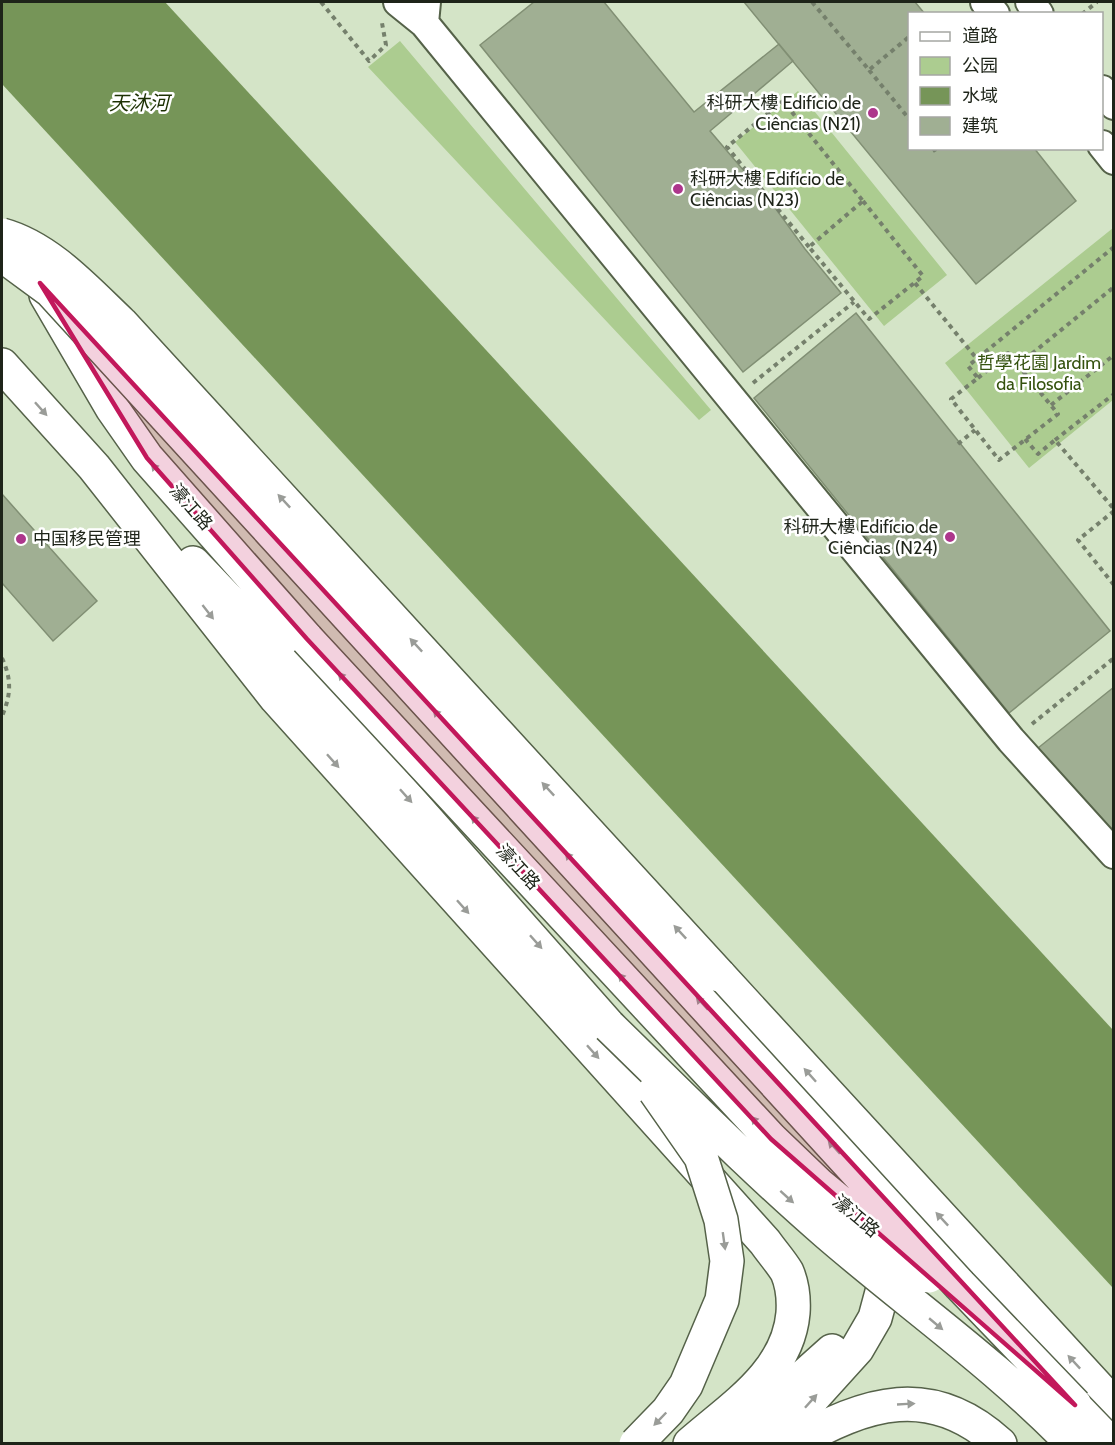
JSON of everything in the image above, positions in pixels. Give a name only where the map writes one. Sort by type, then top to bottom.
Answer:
[{"type":"main road","name":"濠江路","points":[[2,223],[27,260],[112,408],[147,458],[295,649],[609,1026],[762,1175],[827,1233],[1009,1384],[1072,1443]]},
{"type":"main road","points":[[2,235],[13,238],[73,276],[120,323],[1113,1405]]},
{"type":"main road","points":[[2,255],[51,291],[960,1285],[1075,1405]]},
{"type":"main road","points":[[2,365],[94,467],[276,698],[765,1242],[786,1271],[794,1294],[792,1326],[782,1355],[762,1382],[690,1443]]},
{"type":"main road","points":[[94,467],[167,537],[295,649]]},
{"type":"main road","name":"濠江路","points":[[295,649],[771,1139],[818,1184],[936,1281],[1075,1405],[1111,1443]]},
{"type":"main road","points":[[609,1026],[701,1157],[721,1220],[727,1261],[722,1300],[686,1385],[668,1411],[636,1443]]},
{"type":"main road","points":[[771,1443],[857,1349],[874,1318],[893,1253],[892,1209],[881,1174],[850,1119]]},
{"type":"main road","points":[[728,1443],[836,1346],[866,1312],[884,1285]]},
{"type":"main road","points":[[793,1443],[828,1423],[886,1405],[924,1403],[963,1415],[1000,1443]]},
{"type":"main road","points":[[841,1443],[854,1436],[886,1427],[921,1426],[957,1433],[988,1443]]},
{"type":"street","points":[[389,7],[425,13],[1011,740],[1113,854]]},
{"type":"street","points":[[1103,92],[1113,105]]},
{"type":"street","points":[[1103,148],[1113,160]]},
{"type":"path","points":[[321,2],[369,61],[386,45],[389,7]]},
{"type":"path","points":[[812,2],[908,119]]},
{"type":"path","points":[[1084,12],[1097,2]]},
{"type":"path","points":[[869,70],[908,37]]},
{"type":"path","points":[[783,101],[863,201],[923,276],[869,319],[727,147],[783,101]]},
{"type":"path","points":[[934,150],[937,154]]},
{"type":"path","points":[[809,247],[863,201]]},
{"type":"path","points":[[978,378],[968,366],[1113,247]]},
{"type":"path","points":[[915,282],[977,359]]},
{"type":"path","points":[[1018,365],[1113,288]]},
{"type":"path","points":[[734,398],[854,302]]},
{"type":"path","points":[[1008,353],[1058,414],[999,460],[951,399],[978,378],[1008,353]]},
{"type":"path","points":[[1051,405],[1113,355]]},
{"type":"path","points":[[1025,439],[1038,454],[1113,394]]},
{"type":"path","points":[[958,444],[975,430]]},
{"type":"path","points":[[1056,440],[1113,510],[1078,540],[1113,585]]},
{"type":"path","points":[[2,658],[11,682],[9,699],[2,716]]},
{"type":"path","points":[[1011,740],[1113,658]]},
{"type":"highlighted area","points":[[40,283],[1075,1405],[771,1139],[307,639],[147,458]]},
{"type":"green space","points":[[400,41],[711,410],[699,420],[368,67]]},
{"type":"green space","points":[[798,91],[947,275],[884,326],[735,142]]},
{"type":"green space","name":"哲學花園 Jardim da Filosofia","points":[[1113,228],[1113,400],[1029,468],[945,363]]},
{"type":"water","name":"天沐河","points":[[2,2],[165,2],[1113,1030],[1113,1288],[2,84]]},
{"type":"building","name":"科研大樓 Edifício de Ciências (N23)","points":[[534,2],[604,2],[694,112],[779,44],[793,61],[710,131],[773,205],[841,293],[743,372],[480,45]]},
{"type":"building","name":"科研大樓 Edifício de Ciências (N21)","points":[[744,2],[915,2],[923,12],[908,12],[908,150],[1036,150],[1076,201],[976,284]]},
{"type":"building","name":"科研大樓 Edifício de Ciências (N24)","points":[[856,313],[1110,631],[1009,713],[754,398]]},
{"type":"building","name":"中国移民管理","points":[[2,494],[97,601],[53,641],[2,583]]},
{"type":"building","points":[[1114,687],[1114,841],[1038,748]]},
{"type":"place","name":"科研大樓 Edifício de Ciências (N21)","points":[[873,113]]},
{"type":"place","name":"科研大樓 Edifício de Ciências (N23)","points":[[678,189]]},
{"type":"place","name":"科研大樓 Edifício de Ciências (N24)","points":[[950,537]]},
{"type":"place","name":"中国移民管理","points":[[21,539]]}]
